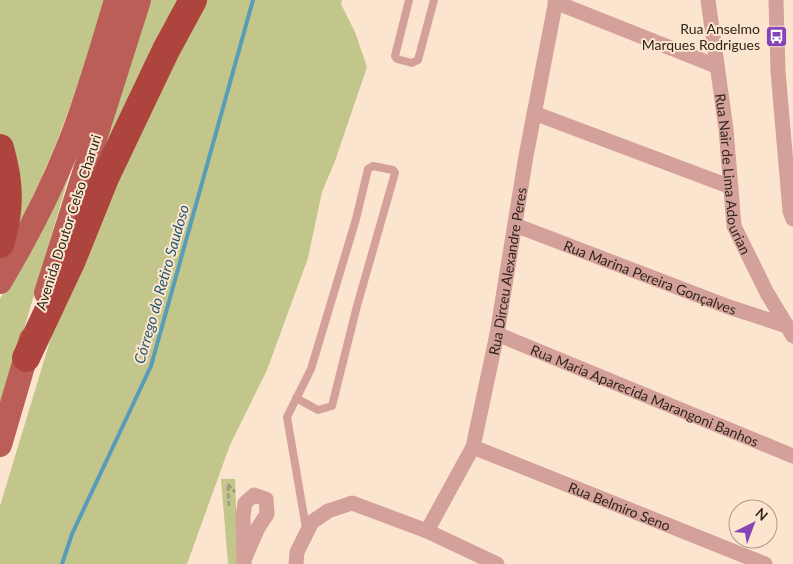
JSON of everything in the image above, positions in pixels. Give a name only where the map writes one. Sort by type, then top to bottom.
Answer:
[{"type":"highway","points":[[26,358],[72,260],[109,170],[166,50],[193,0]]},
{"type":"highway","points":[[0,148],[6,174],[8,200],[7,214],[0,244]]},
{"type":"main road","name":"Avenida Doutor Celso Charuri","points":[[0,282],[38,213],[70,141],[98,62],[116,0]]},
{"type":"main road","name":"Avenida Doutor Celso Charuri","points":[[0,445],[139,0]]},
{"type":"street","name":"Rua Nair de Lima Adourian","points":[[708,0],[726,129],[734,226],[767,293],[790,331]]},
{"type":"street","points":[[776,0],[778,71],[790,179],[790,211],[793,219]]},
{"type":"street","points":[[556,1],[716,66]]},
{"type":"street","name":"Rua Dirceu Alexandre Peres","points":[[427,530],[473,447],[497,334],[534,113],[556,1]]},
{"type":"street","points":[[778,71],[793,74]]},
{"type":"street","points":[[534,113],[731,187]]},
{"type":"street","name":"Rua Marina Pereira Gonçalves","points":[[515,225],[790,331]]},
{"type":"street","name":"Rua Maria Aparecida Marangoni Banhos","points":[[497,334],[793,456]]},
{"type":"street","name":"Rua Belmiro Seno","points":[[473,447],[764,564]]},
{"type":"street","points":[[296,564],[297,552],[312,522],[328,511],[352,503],[427,530],[496,564]]},
{"type":"lane","points":[[409,0],[395,52],[397,59],[412,63],[418,60],[434,0]]},
{"type":"lane","points":[[296,398],[318,410],[332,406],[357,306],[395,173],[393,170],[373,166],[368,169],[356,219],[310,369],[296,398],[287,417],[306,533]]},
{"type":"green space","points":[[0,0],[105,0],[75,93],[55,144],[31,201],[4,256],[0,137]]},
{"type":"green space","points":[[151,0],[189,0],[81,212]]},
{"type":"green space","points":[[201,0],[342,0],[341,4],[355,32],[367,67],[335,161],[322,192],[308,258],[267,370],[230,445],[187,564],[0,564],[0,506],[62,301]]},
{"type":"green space","points":[[70,172],[0,411],[0,299]]},
{"type":"green space","points":[[221,479],[235,479],[238,564],[228,564]]},
{"type":"waterway","name":"Córrego do Retiro Saudoso","points":[[62,564],[72,534],[151,366],[253,0]]},
{"type":"place","name":"Rua Anselmo Marques Rodrigues","points":[[776,36]]}]
